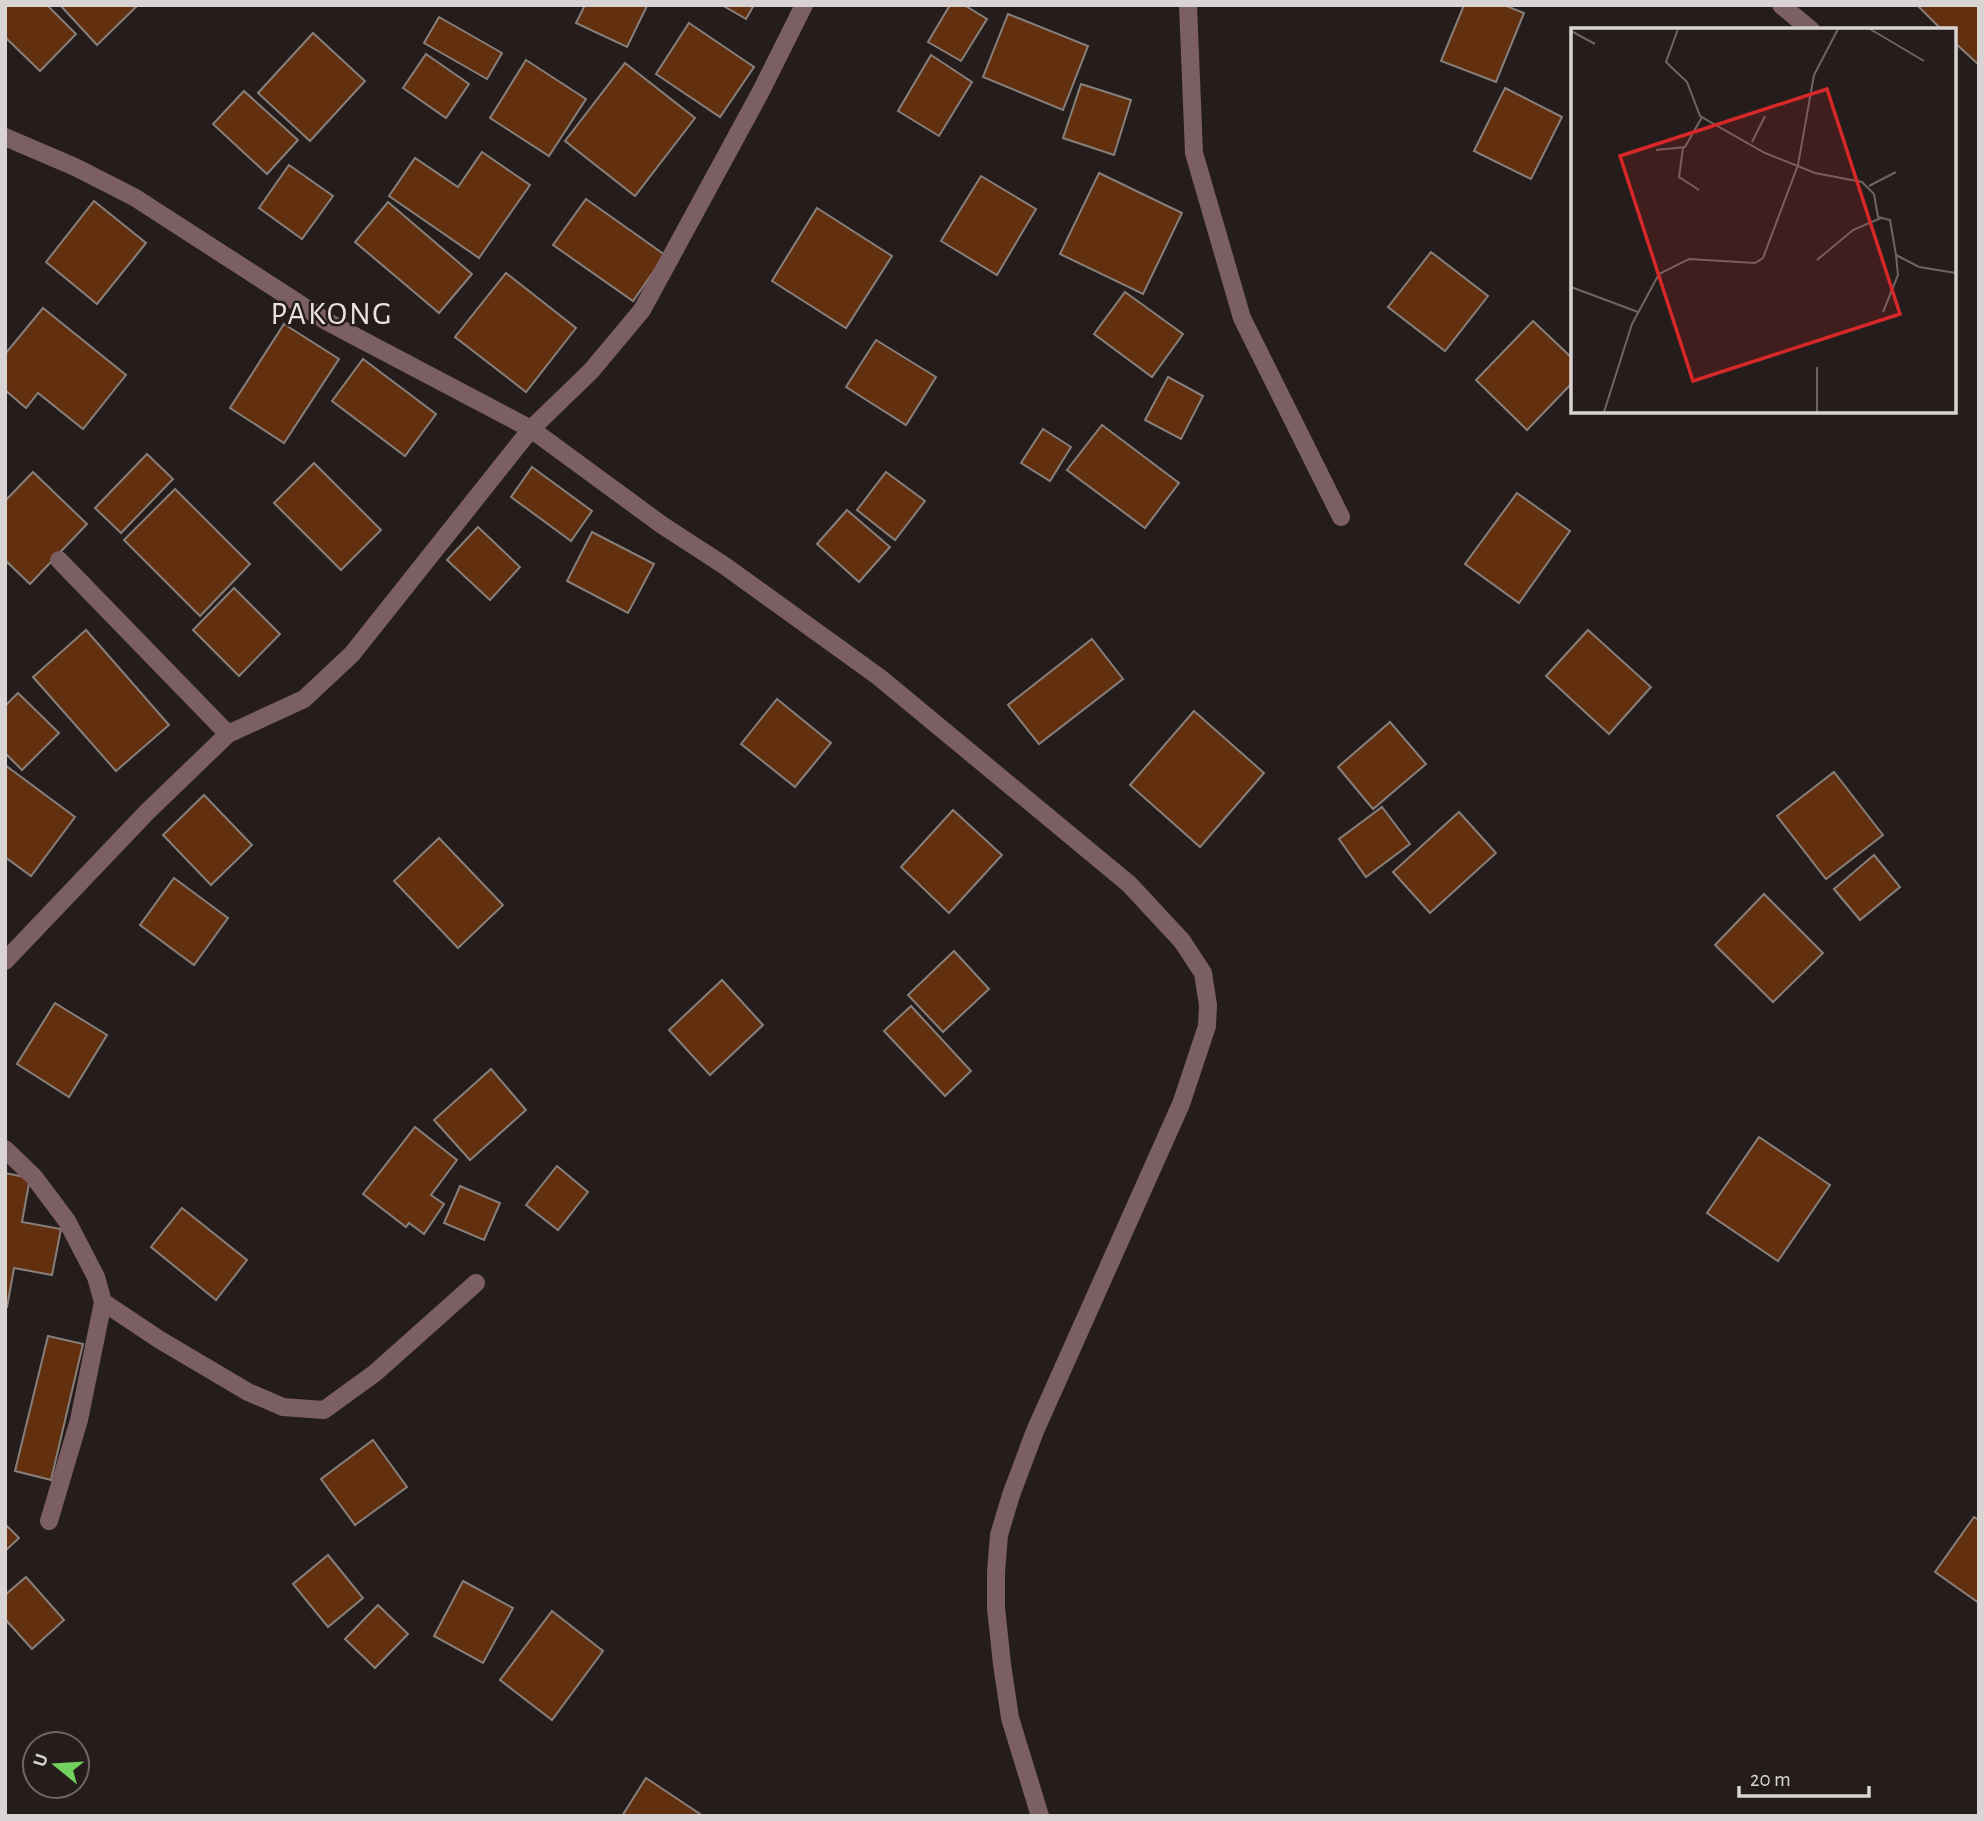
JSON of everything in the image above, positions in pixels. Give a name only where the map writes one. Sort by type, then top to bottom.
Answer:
[{"type":"street","points":[[5,961],[147,812],[228,734],[304,699],[352,654],[531,429],[591,371],[642,310],[748,115],[803,5]]},
{"type":"street","points":[[1188,5],[1194,153],[1238,305],[1341,517]]},
{"type":"street","points":[[1781,5],[1809,28]]},
{"type":"street","points":[[5,136],[134,197],[326,321],[531,429],[662,525],[736,574],[879,677],[1129,884],[1182,941],[1203,973],[1208,1006],[1207,1026],[1181,1104],[1035,1432],[999,1535],[996,1608],[1002,1664],[1010,1718],[1040,1816]]},
{"type":"street","points":[[59,560],[228,734]]},
{"type":"street","points":[[5,1149],[34,1177],[67,1221],[96,1277],[103,1302],[79,1420],[49,1521]]},
{"type":"street","points":[[103,1302],[171,1347],[248,1392],[283,1407],[324,1409],[375,1373],[476,1283]]},
{"type":"building","points":[[5,5],[47,5],[76,34],[40,71],[5,37]]},
{"type":"building","points":[[60,5],[138,5],[97,45]]},
{"type":"building","points":[[585,5],[647,6],[627,47],[576,23]]},
{"type":"building","points":[[722,5],[754,5],[746,19]]},
{"type":"building","points":[[950,5],[964,5],[987,19],[961,61],[928,42]]},
{"type":"building","points":[[1464,5],[1504,5],[1524,13],[1496,82],[1441,61]]},
{"type":"building","points":[[1917,5],[1979,5],[1979,65],[1956,44],[1956,28],[1940,28]]},
{"type":"building","points":[[1008,14],[1088,46],[1063,110],[983,77]]},
{"type":"building","points":[[439,17],[502,53],[487,79],[424,43]]},
{"type":"building","points":[[689,23],[754,67],[720,117],[656,74]]},
{"type":"building","points":[[313,33],[365,81],[310,141],[258,93]]},
{"type":"building","points":[[426,54],[469,84],[446,118],[403,88]]},
{"type":"building","points":[[931,55],[972,82],[939,136],[898,111]]},
{"type":"building","points":[[526,60],[586,99],[549,156],[490,118]]},
{"type":"building","points":[[625,63],[695,118],[635,196],[565,141]]},
{"type":"building","points":[[1081,84],[1131,100],[1114,155],[1063,138]]},
{"type":"building","points":[[1505,88],[1562,117],[1531,179],[1474,151]]},
{"type":"building","points":[[244,91],[298,140],[267,174],[213,124]]},
{"type":"building","points":[[482,152],[530,185],[479,258],[389,196],[415,158],[458,187]]},
{"type":"building","points":[[289,165],[333,196],[302,239],[259,208]]},
{"type":"building","points":[[1099,173],[1182,213],[1143,294],[1060,254]]},
{"type":"building","points":[[981,176],[1036,209],[997,275],[941,241]]},
{"type":"building","points":[[586,199],[665,255],[633,301],[553,245]]},
{"type":"building","points":[[94,201],[146,243],[97,304],[46,262]]},
{"type":"building","points":[[388,202],[472,274],[439,313],[355,242]]},
{"type":"building","points":[[817,208],[892,256],[846,328],[772,281]]},
{"type":"building","points":[[1431,252],[1488,296],[1445,351],[1388,307]]},
{"type":"building","points":[[506,273],[576,328],[526,392],[455,337]]},
{"type":"building","points":[[1125,292],[1183,334],[1152,377],[1094,334]]},
{"type":"building","points":[[43,308],[126,375],[83,429],[38,393],[26,408],[5,390],[5,354]]},
{"type":"building","points":[[1533,321],[1571,357],[1571,384],[1527,430],[1476,380]]},
{"type":"building","points":[[284,324],[339,359],[284,443],[230,408]]},
{"type":"building","points":[[876,340],[936,377],[906,425],[846,387]]},
{"type":"building","points":[[363,359],[436,414],[405,456],[332,401]]},
{"type":"building","points":[[1168,377],[1203,396],[1181,439],[1145,420]]},
{"type":"building","points":[[1102,425],[1179,483],[1145,528],[1067,470]]},
{"type":"building","points":[[1043,429],[1071,447],[1050,481],[1021,463]]},
{"type":"building","points":[[147,454],[173,479],[121,533],[95,508]]},
{"type":"building","points":[[314,463],[381,530],[341,570],[274,503]]},
{"type":"building","points":[[532,467],[592,511],[571,541],[511,497]]},
{"type":"building","points":[[33,472],[87,524],[30,584],[5,560],[5,501]]},
{"type":"building","points":[[886,472],[925,501],[895,540],[857,510]]},
{"type":"building","points":[[175,489],[250,564],[200,616],[124,540]]},
{"type":"building","points":[[1517,493],[1570,531],[1519,603],[1465,564]]},
{"type":"building","points":[[847,510],[890,547],[859,582],[817,544]]},
{"type":"building","points":[[478,527],[520,567],[490,600],[447,560]]},
{"type":"building","points":[[592,532],[654,564],[628,613],[567,581]]},
{"type":"building","points":[[234,588],[280,634],[239,676],[193,630]]},
{"type":"building","points":[[86,630],[169,725],[116,771],[33,677]]},
{"type":"building","points":[[1588,630],[1651,687],[1609,734],[1546,676]]},
{"type":"building","points":[[1092,639],[1123,679],[1039,744],[1008,705]]},
{"type":"building","points":[[18,693],[59,733],[22,770],[5,753],[5,706]]},
{"type":"building","points":[[777,699],[831,743],[795,787],[741,744]]},
{"type":"building","points":[[1194,711],[1264,773],[1200,847],[1130,785]]},
{"type":"building","points":[[1390,722],[1426,764],[1373,809],[1338,767]]},
{"type":"building","points":[[5,765],[75,817],[31,876],[5,857]]},
{"type":"building","points":[[1834,772],[1883,835],[1826,879],[1777,816]]},
{"type":"building","points":[[204,795],[252,845],[211,885],[163,835]]},
{"type":"building","points":[[1382,807],[1410,844],[1366,877],[1339,839]]},
{"type":"building","points":[[953,810],[1002,855],[949,913],[901,867]]},
{"type":"building","points":[[1459,812],[1496,853],[1430,913],[1393,872]]},
{"type":"building","points":[[439,838],[503,905],[458,948],[394,881]]},
{"type":"building","points":[[1874,855],[1900,887],[1860,920],[1834,889]]},
{"type":"building","points":[[174,878],[228,918],[194,965],[140,925]]},
{"type":"building","points":[[1764,894],[1823,953],[1773,1002],[1715,945]]},
{"type":"building","points":[[954,951],[989,989],[943,1032],[908,995]]},
{"type":"building","points":[[722,980],[763,1025],[710,1075],[669,1030]]},
{"type":"building","points":[[55,1003],[107,1035],[69,1097],[17,1064]]},
{"type":"building","points":[[911,1006],[971,1071],[945,1096],[884,1031]]},
{"type":"building","points":[[491,1069],[526,1110],[470,1160],[434,1120]]},
{"type":"building","points":[[415,1127],[457,1160],[431,1195],[444,1204],[424,1234],[409,1223],[406,1227],[363,1194]]},
{"type":"building","points":[[1759,1137],[1830,1185],[1778,1261],[1707,1213]]},
{"type":"building","points":[[557,1166],[588,1192],[558,1230],[526,1205]]},
{"type":"building","points":[[5,1173],[30,1178],[22,1222],[61,1229],[52,1275],[14,1268],[7,1307],[5,1307]]},
{"type":"building","points":[[460,1186],[500,1203],[484,1240],[444,1223]]},
{"type":"building","points":[[182,1208],[247,1260],[216,1300],[151,1247]]},
{"type":"building","points":[[48,1336],[83,1344],[51,1480],[15,1471]]},
{"type":"building","points":[[373,1440],[407,1487],[355,1525],[321,1479]]},
{"type":"building","points":[[1974,1517],[1979,1520],[1979,1603],[1935,1572]]},
{"type":"building","points":[[5,1524],[19,1538],[5,1551]]},
{"type":"building","points":[[328,1555],[363,1598],[328,1627],[293,1584]]},
{"type":"building","points":[[26,1577],[64,1620],[32,1649],[5,1619],[5,1595]]},
{"type":"building","points":[[463,1581],[513,1608],[483,1663],[434,1636]]},
{"type":"building","points":[[378,1605],[408,1634],[375,1668],[345,1639]]},
{"type":"building","points":[[552,1611],[603,1651],[552,1720],[500,1680]]},
{"type":"building","points":[[646,1778],[703,1816],[622,1816]]},
{"type":"district","name":"PAKONG","points":[[332,314]]}]
